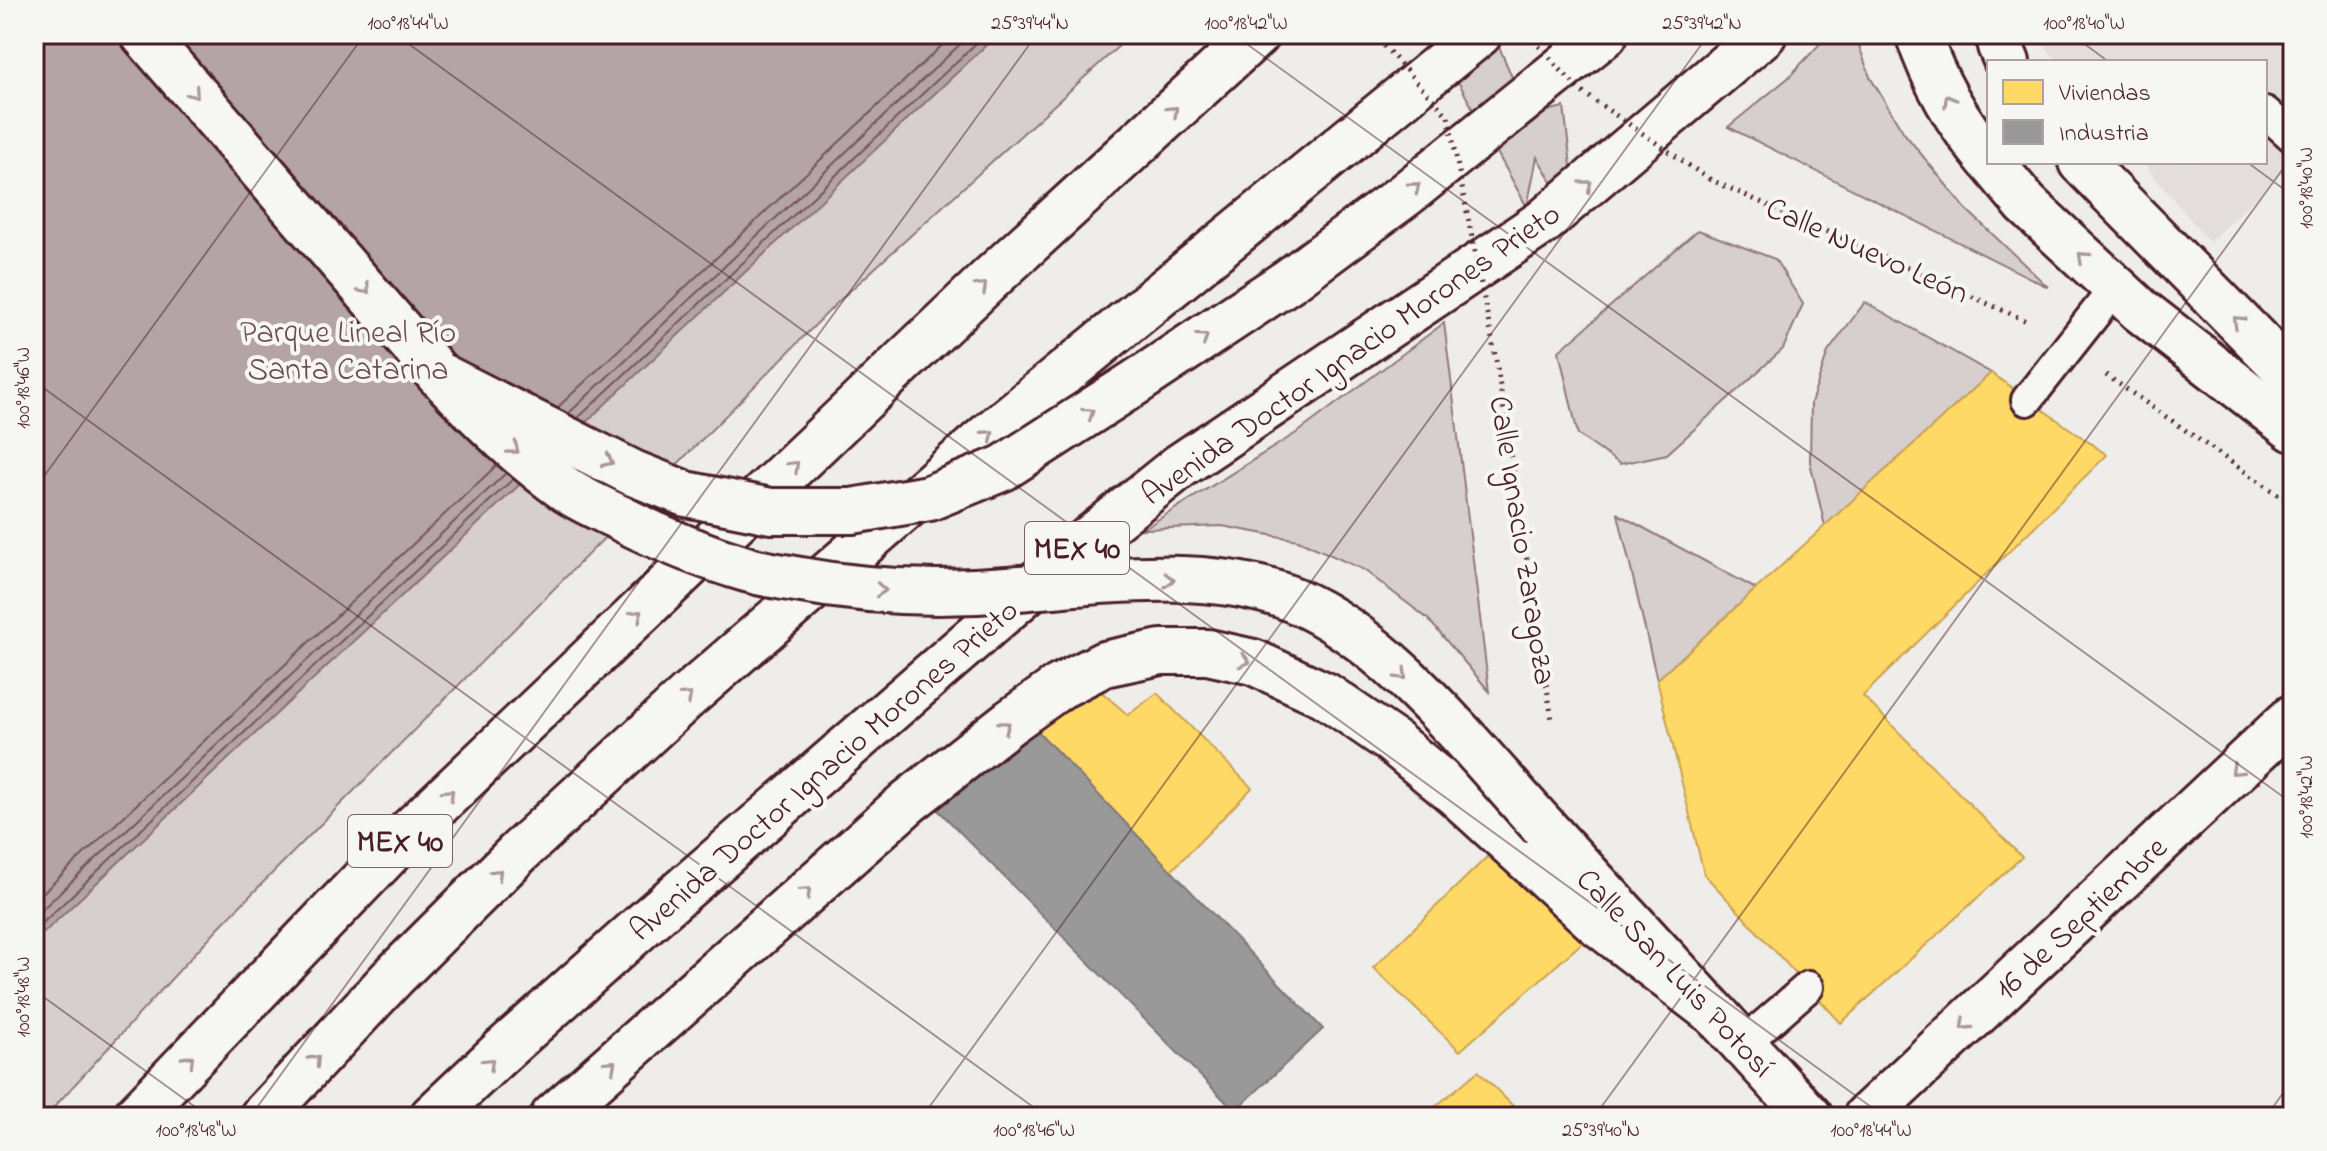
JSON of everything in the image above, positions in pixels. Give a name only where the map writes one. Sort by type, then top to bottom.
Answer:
[{"type":"main road","points":[[143,34],[439,375],[633,473],[686,494],[771,511],[852,511],[929,498],[1003,468],[1290,280],[1406,194],[1605,34]]},
{"type":"main road","name":"MEX 40","points":[[135,1117],[411,830],[992,277],[1257,34]]},
{"type":"main road","points":[[262,1117],[394,976],[498,873],[689,695],[996,429],[1479,34]]},
{"type":"main road","name":"Avenida Doctor Ignacio Morones Prieto","points":[[432,1117],[653,916],[1074,551],[1180,466],[1543,222],[1764,34]]},
{"type":"main road","points":[[1918,34],[1927,60],[1968,135],[1987,157]]},
{"type":"main road","points":[[1998,34],[2006,60]]},
{"type":"main road","points":[[1993,164],[2026,204],[2128,299],[2293,429]]},
{"type":"main road","points":[[2083,164],[2293,377]]},
{"type":"main road","name":"Calle San Luis Potosí","points":[[439,375],[506,443],[570,492],[659,538],[748,570],[833,586],[930,593],[1126,579],[1204,581],[1255,587],[1296,601],[1346,628],[1393,666],[1443,716],[1810,1117]]},
{"type":"main road","points":[[553,1117],[908,802],[1010,722],[1059,687],[1104,664],[1161,652],[1208,652],[1253,662],[1325,695],[1392,741],[1456,794],[1596,922],[1709,1009]]},
{"type":"main road","name":"16 de Septiembre","points":[[1866,1117],[2293,717]]},
{"type":"lane","points":[[2267,114],[2293,137]]},
{"type":"lane","points":[[2027,400],[2068,349],[2128,299]]},
{"type":"lane","points":[[1743,1044],[1808,987]]},
{"type":"path","name":"Calle Ignacio Zaragoza","points":[[1373,34],[1448,116],[1496,360],[1552,720]]},
{"type":"path","name":"Calle Nuevo León","points":[[1528,34],[1579,90],[1709,179],[2027,320],[2293,505]]},
{"type":"shaded area","points":[[2035,34],[2293,34],[2293,163],[2209,242],[2144,164],[2267,164],[2267,60],[2056,60]]},
{"type":"green space","name":"Parque Lineal Río Santa Catarina","points":[[34,34],[1132,34],[842,298],[218,928],[45,1117],[34,1117]]},
{"type":"green space","points":[[1416,34],[1487,34],[1495,37],[1528,115],[1564,107],[1578,225],[1537,157],[1527,207],[1460,85]]},
{"type":"green space","points":[[1829,34],[1855,34],[1870,77],[1904,133],[1965,208],[2048,287],[1728,127],[1788,78]]},
{"type":"green space","points":[[1698,230],[1775,259],[1803,304],[1783,349],[1667,454],[1620,464],[1578,435],[1559,351]]},
{"type":"green space","points":[[1865,302],[1991,373],[1825,526],[1810,462],[1811,403],[1828,352]]},
{"type":"green space","points":[[1444,323],[1489,691],[1428,619],[1364,570],[1298,540],[1222,526],[1143,529],[1301,430]]},
{"type":"green space","points":[[1618,514],[1756,589],[1657,680]]},
{"type":"water","name":"Parque Lineal Río Santa Catarina","points":[[34,34],[998,34],[34,942]]},
{"type":"building: Viviendas","points":[[1991,373],[2107,455],[1863,696],[2022,857],[1841,1023],[1704,874],[1657,680]]},
{"type":"building: Viviendas","points":[[1089,681],[1128,715],[1157,693],[1252,788],[1171,871],[1027,720]]},
{"type":"building: Viviendas","points":[[1490,854],[1584,941],[1460,1051],[1373,968]]},
{"type":"building: Viviendas","points":[[1478,1071],[1524,1117],[1423,1117]]},
{"type":"building: Industria","points":[[1027,720],[1323,1029],[1235,1111],[938,810]]}]
